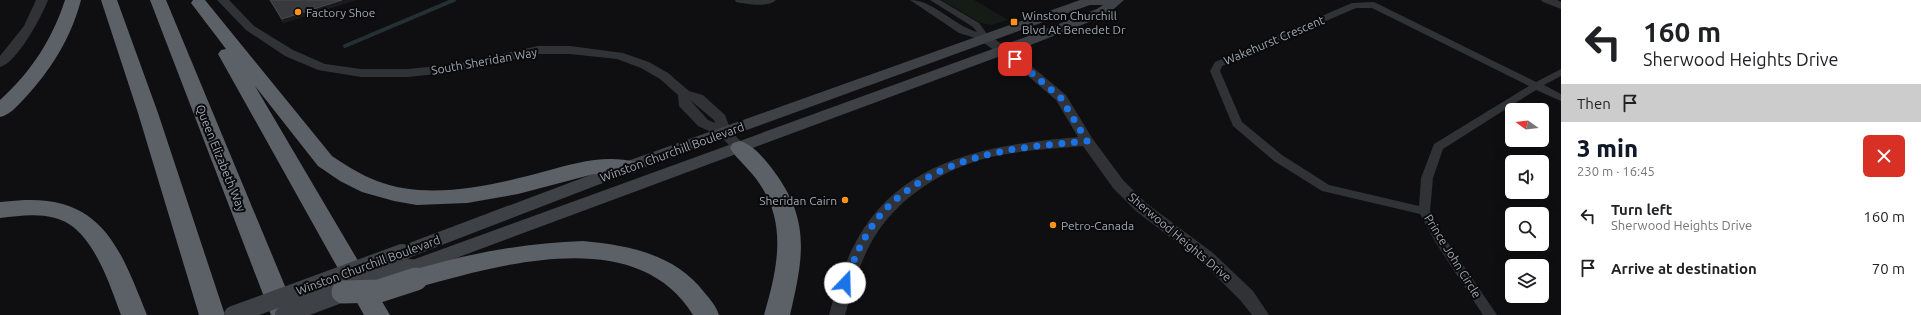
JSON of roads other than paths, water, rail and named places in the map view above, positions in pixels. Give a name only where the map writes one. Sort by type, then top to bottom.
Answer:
[{"type":"highway","points":[[0,111],[50,57],[68,21],[73,0]]},
{"type":"highway","points":[[109,0],[148,113],[212,315]]},
{"type":"highway","name":"Queen Elizabeth Way","points":[[158,0],[284,315]]},
{"type":"highway","points":[[197,1],[325,161],[343,175],[372,189],[406,196],[433,198],[460,196],[519,186],[596,166],[628,167]]},
{"type":"highway","points":[[197,1],[377,315]]},
{"type":"highway","points":[[732,140],[759,166],[776,191],[784,212],[790,242],[787,275],[777,315]]},
{"type":"highway","points":[[0,210],[28,207],[47,209],[64,212],[83,223],[102,246],[123,286],[134,315]]},
{"type":"highway","points":[[343,292],[379,291],[409,267],[473,264],[529,253],[571,249],[601,251],[640,259],[659,267],[676,277],[690,292],[705,311],[706,315]]},
{"type":"main road","name":"Winston Churchill Boulevard","points":[[233,315],[409,267],[732,140],[985,38],[1089,1],[1116,1]]},
{"type":"main road","name":"Winston Churchill Boulevard","points":[[409,267],[628,167],[732,140],[1002,50],[1102,12],[1116,1]]},
{"type":"main road","name":"Winston Churchill Boulevard","points":[[284,315],[343,292]]},
{"type":"street","points":[[0,63],[23,38],[36,19],[42,0]]},
{"type":"street","name":"South Sheridan Way","points":[[223,0],[250,28],[289,53],[322,67],[361,74],[408,73],[456,68],[538,50],[570,50],[604,53],[631,60],[664,76],[684,94],[684,103],[703,123],[732,140]]},
{"type":"street","points":[[739,0],[753,2],[772,0]]},
{"type":"street","points":[[914,0],[962,31],[985,38]]},
{"type":"street","points":[[934,0],[976,25],[985,38]]},
{"type":"street","points":[[1547,0],[1561,6]]},
{"type":"street","name":"Wakehurst Crescent","points":[[1424,211],[1326,188],[1278,158],[1237,124],[1215,72],[1218,64],[1355,5],[1374,5],[1561,98]]},
{"type":"street","name":"Sherwood Heights Drive","points":[[985,38],[1019,62],[1061,98],[1087,141],[1118,184],[1141,207],[1206,257],[1247,296],[1261,315]]},
{"type":"street","name":"Prince John Circle","points":[[1490,315],[1440,240],[1424,211],[1427,178],[1438,147],[1537,85],[1561,72]]},
{"type":"street","points":[[837,315],[845,283],[862,244],[882,214],[914,186],[949,166],[980,155],[1018,148],[1087,141]]},
{"type":"waterway","points":[[345,46],[454,0]]},
{"type":"place","name":"Factory Shoe","points":[[298,12]]},
{"type":"place","name":"Winston Churchill Blvd At Benedet Dr","points":[[1014,22]]},
{"type":"place","name":"Sheridan Cairn","points":[[845,200]]},
{"type":"place","name":"Petro-Canada","points":[[1053,225]]}]
